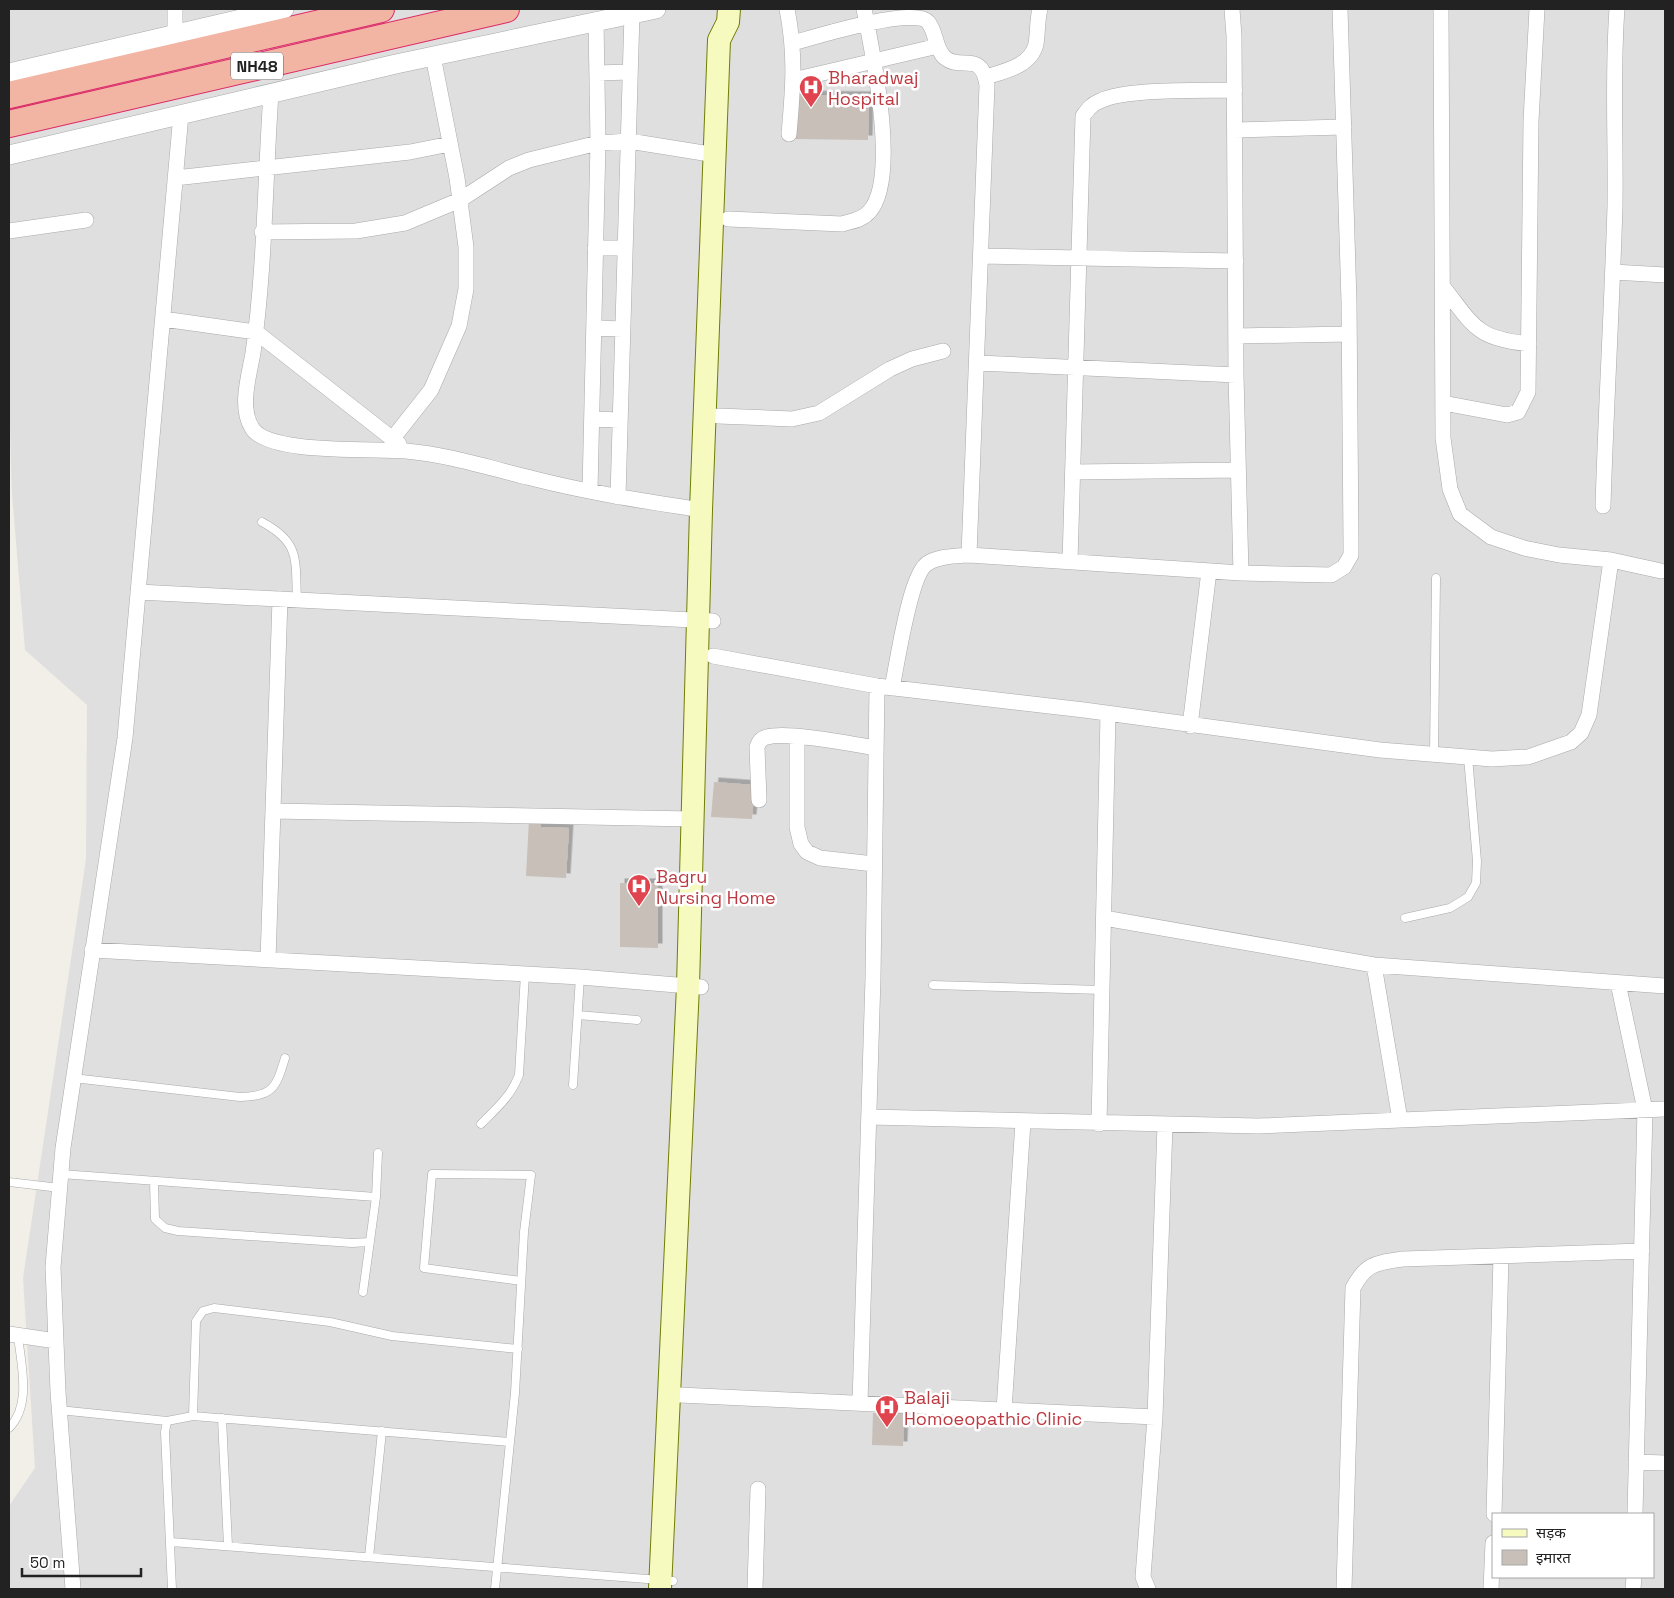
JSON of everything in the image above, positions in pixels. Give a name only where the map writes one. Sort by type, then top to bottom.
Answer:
[{"type":"highway","name":"NH48","points":[[9,95],[381,9]]},
{"type":"highway","name":"NH48","points":[[9,124],[506,9]]},
{"type":"main road","points":[[666,1585],[694,987],[713,656],[706,621],[701,510],[719,40],[728,15]]},
{"type":"main road","points":[[666,1585],[680,1395],[694,987],[692,819],[713,512],[728,219],[733,43],[728,15]]},
{"type":"street","points":[[174,34],[175,9]]},
{"type":"street","points":[[9,73],[284,9]]},
{"type":"street","points":[[9,155],[433,56],[596,20],[656,9]]},
{"type":"street","points":[[986,78],[1013,68],[1031,55],[1036,45],[1040,9]]},
{"type":"street","points":[[1232,9],[1235,90],[1236,375],[1241,573]]},
{"type":"street","points":[[892,688],[908,606],[919,570],[927,563],[943,558],[969,555],[1241,573],[1331,575],[1344,567],[1351,555],[1349,334],[1340,9]]},
{"type":"street","points":[[1441,9],[1443,403],[1445,464],[1450,490],[1460,514],[1491,537],[1524,548],[1559,555],[1612,560],[1661,571]]},
{"type":"street","points":[[1443,403],[1507,415],[1518,412],[1528,392],[1531,121],[1537,9]]},
{"type":"street","points":[[1603,506],[1613,272],[1617,9]]},
{"type":"street","points":[[787,10],[793,43],[793,80],[789,134]]},
{"type":"street","points":[[618,497],[632,13]]},
{"type":"street","points":[[793,43],[865,16],[920,17],[928,22],[945,57],[952,61],[974,63],[982,68],[986,78],[982,256],[969,555]]},
{"type":"street","points":[[728,219],[842,224],[860,219],[870,210],[880,192],[882,120],[874,61],[865,16]]},
{"type":"street","points":[[590,490],[598,143],[596,20]]},
{"type":"street","points":[[793,80],[938,46]]},
{"type":"street","points":[[393,438],[431,390],[459,326],[466,289],[466,247],[460,200],[433,56]]},
{"type":"street","points":[[597,74],[630,72]]},
{"type":"street","points":[[1070,562],[1083,116],[1091,106],[1101,100],[1136,94],[1235,90]]},
{"type":"street","points":[[271,93],[256,332],[245,408],[252,428],[261,437],[290,447],[407,451],[454,458],[538,480],[618,497],[701,510]]},
{"type":"street","points":[[73,1589],[59,1410],[53,1267],[73,1078],[125,738],[181,114]]},
{"type":"street","points":[[1235,130],[1344,127]]},
{"type":"street","points":[[262,232],[356,231],[406,223],[460,200],[509,168],[529,160],[598,143],[629,142],[716,155]]},
{"type":"street","points":[[175,178],[410,152],[450,144]]},
{"type":"street","points":[[9,231],[86,220]]},
{"type":"street","points":[[595,248],[625,248]]},
{"type":"street","points":[[982,256],[1236,261]]},
{"type":"street","points":[[1613,272],[1665,275]]},
{"type":"street","points":[[1443,287],[1474,326],[1488,337],[1529,344]]},
{"type":"street","points":[[163,319],[256,332],[354,410],[393,438],[407,451]]},
{"type":"street","points":[[594,328],[623,328]]},
{"type":"street","points":[[1236,336],[1349,334]]},
{"type":"street","points":[[718,416],[792,419],[819,413],[890,369],[912,359],[943,351]]},
{"type":"street","points":[[978,363],[1075,366],[1236,375]]},
{"type":"street","points":[[592,419],[620,420]]},
{"type":"street","points":[[1073,472],[1238,470]]},
{"type":"street","points":[[713,656],[877,686],[1380,750],[1492,759],[1528,757],[1571,742],[1581,734],[1589,715],[1612,560]]},
{"type":"street","points":[[1190,726],[1209,571]]},
{"type":"street","points":[[138,592],[706,621]]},
{"type":"street","points":[[268,960],[280,599]]},
{"type":"street","points":[[860,1403],[869,1117],[877,686]]},
{"type":"street","points":[[1099,1124],[1108,714]]},
{"type":"street","points":[[759,800],[757,747],[760,740],[768,736],[797,737],[876,748]]},
{"type":"street","points":[[797,737],[797,827],[801,844],[807,852],[820,858],[874,864]]},
{"type":"street","points":[[273,811],[692,819]]},
{"type":"street","points":[[1104,918],[1374,965],[1665,986]]},
{"type":"street","points":[[92,950],[525,974],[694,987]]},
{"type":"street","points":[[1374,965],[1400,1120]]},
{"type":"street","points":[[1618,983],[1645,1110],[1635,1513]]},
{"type":"street","points":[[869,1117],[1099,1124],[1258,1126],[1665,1109]]},
{"type":"street","points":[[1004,1410],[1023,1122]]},
{"type":"street","points":[[1148,1589],[1143,1577],[1155,1416],[1165,1125]]},
{"type":"street","points":[[1344,1589],[1353,1288],[1361,1273],[1376,1263],[1403,1259],[1642,1251]]},
{"type":"street","points":[[1494,1513],[1501,1257]]},
{"type":"street","points":[[13,1335],[56,1341]]},
{"type":"street","points":[[680,1395],[1155,1416]]},
{"type":"street","points":[[1636,1462],[1665,1463]]},
{"type":"street","points":[[755,1589],[758,1489]]},
{"type":"street","points":[[1491,1589],[1492,1566]]},
{"type":"lane","points":[[262,522],[278,531],[288,541],[295,556],[297,600]]},
{"type":"lane","points":[[1434,754],[1436,578]]},
{"type":"lane","points":[[1404,918],[1450,908],[1468,897],[1476,883],[1477,861],[1468,757]]},
{"type":"lane","points":[[481,1124],[504,1101],[513,1089],[519,1074],[525,974]]},
{"type":"lane","points":[[573,1085],[580,978]]},
{"type":"lane","points":[[933,984],[1102,990]]},
{"type":"lane","points":[[578,1016],[637,1020]]},
{"type":"lane","points":[[73,1078],[240,1096],[260,1096],[271,1090],[278,1082],[285,1058]]},
{"type":"lane","points":[[363,1292],[376,1197],[378,1153]]},
{"type":"lane","points":[[495,1589],[510,1442],[518,1349],[521,1281],[531,1175],[432,1174],[424,1268],[521,1281]]},
{"type":"lane","points":[[9,1182],[154,1182],[376,1197]]},
{"type":"lane","points":[[154,1182],[154,1218],[165,1228],[178,1231],[352,1243],[370,1242]]},
{"type":"lane","points":[[194,1416],[196,1321],[203,1310],[214,1308],[330,1322],[392,1336],[518,1349]]},
{"type":"lane","points":[[9,1428],[15,1421],[24,1384],[13,1335]]},
{"type":"lane","points":[[59,1410],[167,1421],[194,1416],[510,1442]]},
{"type":"lane","points":[[222,1418],[228,1546]]},
{"type":"lane","points":[[167,1421],[165,1432],[172,1589]]},
{"type":"lane","points":[[369,1557],[382,1431]]},
{"type":"lane","points":[[171,1542],[497,1568],[666,1585]]},
{"type":"shaded area","points":[[9,9],[1665,9],[1665,1589],[9,1589],[9,1506],[35,1468],[23,1278],[86,859],[87,705],[25,650],[12,494],[9,397]]},
{"type":"building","points":[[795,95],[869,96],[868,140],[794,139]]},
{"type":"building","points":[[714,782],[755,785],[752,819],[711,817]]},
{"type":"building","points":[[529,819],[541,820],[541,827],[569,828],[566,878],[526,876]]},
{"type":"building","points":[[620,883],[658,883],[658,948],[620,947]]},
{"type":"building","points":[[873,1413],[904,1414],[903,1446],[872,1445]]},
{"type":"place","name":"Bharadwaj Hospital","points":[[811,108]]},
{"type":"place","name":"Bagru Nursing Home","points":[[639,907]]},
{"type":"place","name":"Balaji Homoeopathic Clinic","points":[[887,1428]]}]
